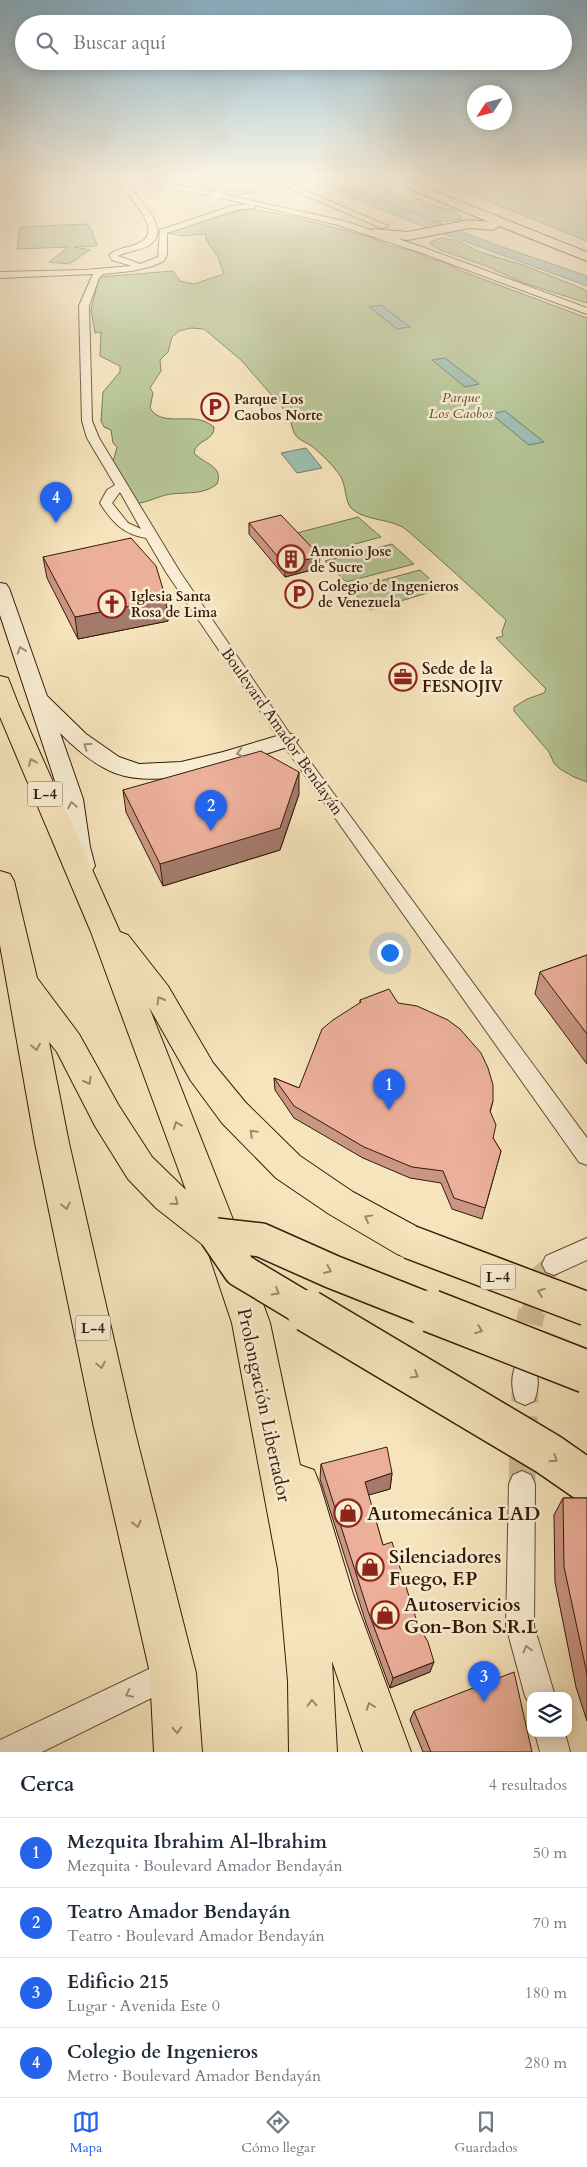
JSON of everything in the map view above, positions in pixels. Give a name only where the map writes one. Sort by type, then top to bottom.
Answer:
[{"type":"main road","name":"L-4","points":[[0,588],[72,799],[78,847],[99,918]]},
{"type":"main road","name":"L-4","points":[[0,683],[7,706],[99,918],[157,994],[202,1072],[234,1113],[288,1167],[341,1203],[410,1242],[587,1309]]},
{"type":"main road","points":[[37,696],[79,740],[124,768],[143,773],[170,772],[287,740]]},
{"type":"main road","name":"L-4","points":[[0,881],[23,982],[54,1152],[114,1428],[173,1673],[178,1752]]},
{"type":"main road","name":"Prolongación Libertador","points":[[99,918],[214,1218],[251,1323],[300,1569],[311,1681],[313,1752]]},
{"type":"main road","points":[[23,982],[68,1043],[107,1116],[140,1168],[168,1197],[216,1235],[240,1270],[548,1454],[587,1481]]},
{"type":"main road","points":[[216,1235],[261,1240],[333,1272],[587,1372]]},
{"type":"main road","name":"L-4","points":[[251,1323],[331,1594],[387,1752]]},
{"type":"street","points":[[112,257],[124,261],[149,264]]},
{"type":"street","points":[[0,275],[101,271],[149,264],[162,257]]},
{"type":"street","points":[[438,257],[587,311]]},
{"type":"street","points":[[468,257],[587,304]]},
{"type":"street","name":"Boulevard Amador Bendayán","points":[[101,271],[95,277],[84,306],[87,422],[93,438],[173,572],[287,740],[587,1155]]},
{"type":"street","points":[[121,486],[111,493],[106,503],[118,522],[140,534],[151,535]]},
{"type":"street","points":[[554,1264],[587,1249]]},
{"type":"street","points":[[522,1484],[520,1626],[539,1692]]},
{"type":"street","points":[[10,1752],[173,1673]]},
{"type":"street","points":[[551,1737],[555,1752]]},
{"type":"green space","points":[[56,257],[80,257],[69,264],[49,262]]},
{"type":"green space","name":"Parque Los Caobos","points":[[218,257],[425,257],[446,263],[464,272],[587,318],[587,782],[560,769],[554,763],[549,752],[514,711],[514,707],[527,699],[544,693],[546,689],[496,638],[503,636],[502,632],[506,620],[408,531],[395,524],[365,516],[352,509],[349,506],[342,478],[336,470],[313,447],[297,437],[287,413],[241,360],[204,329],[191,328],[179,331],[172,337],[168,352],[160,360],[161,371],[150,388],[153,393],[150,408],[154,413],[166,418],[200,420],[214,427],[211,435],[198,445],[194,453],[212,466],[218,473],[217,484],[207,490],[171,494],[135,504],[129,504],[122,496],[112,466],[117,447],[113,443],[111,430],[104,427],[101,421],[103,392],[120,372],[120,366],[100,356],[101,332],[95,333],[91,310],[99,277],[173,271],[180,281],[194,284],[224,274]]},
{"type":"green space","points":[[460,257],[495,257],[523,265],[587,291],[587,303],[521,282],[484,265]]},
{"type":"green space","points":[[358,517],[381,537],[318,554],[297,533]]},
{"type":"green space","points":[[392,544],[414,564],[346,582],[325,561]]},
{"type":"green space","points":[[420,570],[441,589],[370,610],[350,589]]},
{"type":"water","points":[[507,257],[531,257],[587,276],[587,286]]},
{"type":"water","points":[[381,305],[410,327],[397,329],[369,307]]},
{"type":"water","points":[[445,358],[479,384],[465,387],[432,360]]},
{"type":"water","points":[[505,411],[544,442],[529,445],[491,414]]},
{"type":"water","points":[[306,448],[322,468],[297,473],[281,453]]},
{"type":"building","points":[[281,515],[320,556],[285,565],[249,523]]},
{"type":"building","name":"Iglesia Santa Rosa de Lima","points":[[131,538],[156,566],[166,599],[75,617],[43,557]]},
{"type":"building","points":[[261,751],[299,772],[280,828],[160,864],[123,790]]},
{"type":"building","points":[[587,955],[587,1034],[540,972]]},
{"type":"building","points":[[389,989],[398,1003],[417,1006],[448,1020],[460,1029],[481,1053],[488,1068],[493,1085],[493,1101],[490,1111],[496,1125],[493,1138],[501,1151],[485,1208],[454,1198],[443,1171],[412,1167],[364,1147],[294,1106],[274,1078],[299,1088],[322,1029],[361,1002],[360,1000]]},
{"type":"building","points":[[387,1447],[392,1473],[365,1482],[383,1545],[392,1542],[418,1625],[428,1642],[434,1662],[393,1678],[368,1611],[321,1464]]},
{"type":"building","points":[[563,1498],[587,1498],[587,1674],[564,1567]]},
{"type":"building","points":[[514,1672],[527,1737],[529,1737],[532,1752],[431,1752],[414,1711]]},
{"type":"tunnel","points":[[532,1312],[540,1276],[554,1264]]},
{"type":"tunnel","points":[[529,1324],[532,1311]]},
{"type":"tunnel","points":[[522,1484],[525,1392]]},
{"type":"place","name":"Parque Los Caobos Norte","points":[[215,407]]},
{"type":"place","name":"Colegio de Ingenieros","points":[[56,523]]},
{"type":"place","name":"Antonio Jose de Sucre","points":[[291,559]]},
{"type":"place","name":"Colegio de Ingenieros de Venezuela","points":[[299,594]]},
{"type":"place","name":"Iglesia Santa Rosa de Lima","points":[[112,604]]},
{"type":"place","name":"Sede de la FESNOJIV","points":[[403,677]]},
{"type":"place","name":"Teatro Amador Bendayán","points":[[211,831]]},
{"type":"place","name":"Mezquita Ibrahim Al-lbrahim","points":[[389,1110]]},
{"type":"place","name":"Automecánica LAD","points":[[348,1513]]},
{"type":"place","name":"Silenciadores Fuego, F.P","points":[[370,1567]]},
{"type":"place","name":"Autoservicios Gon-Bon S.R.L","points":[[385,1615]]},
{"type":"place","name":"Edificio 215","points":[[484,1702]]}]
